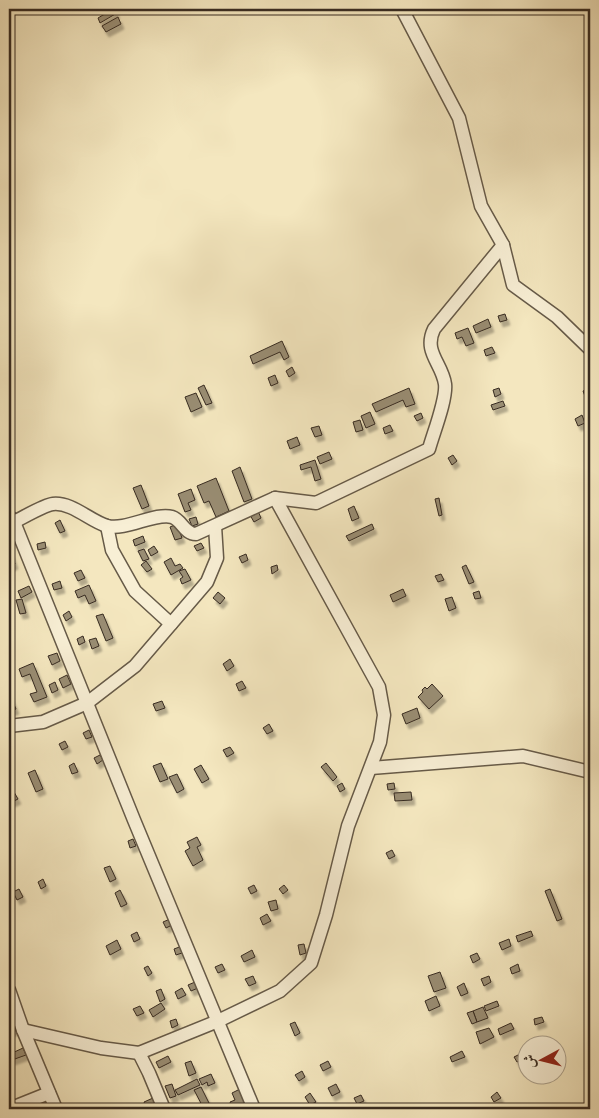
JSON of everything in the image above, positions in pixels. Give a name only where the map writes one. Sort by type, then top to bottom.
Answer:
[{"type":"street","points":[[402,9],[459,118],[481,206],[503,244],[513,284],[557,317],[590,349]]},
{"type":"street","points":[[254,1109],[12,518],[53,504],[64,505],[107,526],[119,527],[169,516],[193,534],[275,498],[316,503],[429,449],[444,402],[445,384],[430,344],[431,336],[434,329],[503,244]]},
{"type":"street","points":[[23,1030],[101,1048],[139,1053],[218,1021],[280,991],[310,963],[326,915],[348,826],[380,742],[384,715],[379,688],[275,498]]},
{"type":"street","points":[[107,526],[112,550],[135,591],[171,624]]},
{"type":"street","points":[[9,726],[42,722],[87,703],[135,666],[207,582],[217,558],[214,526]]},
{"type":"street","points":[[371,768],[524,756],[590,772]]},
{"type":"street","points":[[9,990],[13,1013],[23,1030],[56,1109]]},
{"type":"street","points":[[139,1053],[164,1109]]},
{"type":"street","points":[[9,1109],[49,1093]]},
{"type":"building","points":[[113,9],[117,13],[100,23],[98,18]]},
{"type":"building","points":[[118,17],[121,24],[106,32],[102,26]]},
{"type":"building","points":[[505,314],[507,320],[500,322],[498,316]]},
{"type":"building","points":[[488,319],[491,327],[476,333],[473,326]]},
{"type":"building","points":[[468,328],[474,343],[466,346],[462,337],[457,339],[455,333]]},
{"type":"building","points":[[282,341],[289,357],[284,360],[280,352],[253,364],[250,356]]},
{"type":"building","points":[[492,347],[495,353],[486,356],[484,350]]},
{"type":"building","points":[[292,367],[295,373],[289,377],[286,371]]},
{"type":"building","points":[[275,375],[278,383],[271,386],[268,378]]},
{"type":"building","points":[[204,385],[212,403],[206,405],[198,388]]},
{"type":"building","points":[[409,388],[415,404],[406,407],[403,400],[376,412],[372,404]]},
{"type":"building","points":[[499,388],[501,394],[495,397],[493,390]]},
{"type":"building","points":[[590,388],[590,397],[586,399],[583,391]]},
{"type":"building","points":[[196,393],[202,407],[191,412],[185,397]]},
{"type":"building","points":[[503,401],[505,406],[493,410],[491,405]]},
{"type":"building","points":[[370,412],[375,424],[366,428],[361,416]]},
{"type":"building","points":[[421,413],[423,418],[417,421],[414,416]]},
{"type":"building","points":[[582,415],[585,423],[578,426],[575,419]]},
{"type":"building","points":[[360,420],[363,430],[356,432],[353,422]]},
{"type":"building","points":[[390,425],[393,431],[385,434],[383,428]]},
{"type":"building","points":[[319,426],[322,435],[315,437],[311,428]]},
{"type":"building","points":[[297,437],[300,445],[290,449],[287,441]]},
{"type":"building","points":[[329,452],[332,459],[320,464],[317,457]]},
{"type":"building","points":[[453,455],[457,461],[452,465],[448,458]]},
{"type":"building","points":[[315,460],[321,479],[315,481],[311,467],[301,470],[300,465]]},
{"type":"building","points":[[240,467],[252,499],[244,502],[232,471]]},
{"type":"building","points":[[216,478],[229,511],[216,517],[209,501],[204,503],[197,486]]},
{"type":"building","points":[[141,485],[149,506],[142,509],[133,488]]},
{"type":"building","points":[[191,489],[195,500],[188,503],[191,510],[185,512],[178,494]]},
{"type":"building","points":[[439,498],[442,515],[439,516],[435,499]]},
{"type":"building","points":[[354,506],[359,518],[352,521],[348,509]]},
{"type":"building","points":[[258,511],[261,518],[254,522],[250,515]]},
{"type":"building","points":[[196,517],[198,524],[192,526],[189,519]]},
{"type":"building","points":[[60,520],[65,531],[60,533],[55,523]]},
{"type":"building","points":[[177,524],[182,538],[175,540],[170,527]]},
{"type":"building","points":[[372,524],[374,529],[349,541],[346,536]]},
{"type":"building","points":[[143,536],[145,542],[135,546],[133,540]]},
{"type":"building","points":[[45,542],[46,548],[38,550],[37,544]]},
{"type":"building","points":[[201,543],[204,548],[197,551],[194,546]]},
{"type":"building","points":[[154,546],[158,552],[151,556],[148,550]]},
{"type":"building","points":[[144,549],[149,559],[143,561],[138,551]]},
{"type":"building","points":[[11,553],[15,564],[9,567],[9,554]]},
{"type":"building","points":[[246,554],[248,560],[242,563],[239,557]]},
{"type":"building","points":[[171,558],[175,566],[180,564],[183,568],[171,575],[164,562]]},
{"type":"building","points":[[146,561],[152,569],[147,572],[141,565]]},
{"type":"building","points":[[277,565],[278,570],[272,574],[271,567]]},
{"type":"building","points":[[466,565],[474,582],[469,584],[462,567]]},
{"type":"building","points":[[185,569],[191,580],[182,584],[180,579],[183,577],[179,571]]},
{"type":"building","points":[[81,570],[85,578],[78,581],[74,573]]},
{"type":"building","points":[[441,574],[444,580],[438,582],[435,576]]},
{"type":"building","points":[[60,581],[62,588],[54,590],[52,584]]},
{"type":"building","points":[[89,585],[96,601],[89,604],[85,595],[78,598],[75,591]]},
{"type":"building","points":[[29,586],[32,592],[21,598],[18,591]]},
{"type":"building","points":[[403,589],[406,596],[393,602],[390,595]]},
{"type":"building","points":[[479,591],[481,598],[475,599],[473,593]]},
{"type":"building","points":[[218,592],[225,598],[220,604],[213,598]]},
{"type":"building","points":[[452,597],[456,608],[449,611],[445,599]]},
{"type":"building","points":[[22,599],[26,613],[20,614],[16,600]]},
{"type":"building","points":[[69,611],[72,617],[66,621],[63,615]]},
{"type":"building","points":[[103,614],[113,638],[106,641],[96,616]]},
{"type":"building","points":[[83,636],[85,642],[79,645],[77,639]]},
{"type":"building","points":[[96,638],[99,646],[92,649],[89,640]]},
{"type":"building","points":[[57,653],[60,661],[52,665],[48,656]]},
{"type":"building","points":[[230,659],[234,666],[227,671],[223,664]]},
{"type":"building","points":[[33,663],[47,697],[34,702],[30,694],[37,692],[30,674],[22,677],[19,669]]},
{"type":"building","points":[[67,675],[71,684],[63,688],[59,679]]},
{"type":"building","points":[[242,681],[246,688],[239,691],[236,684]]},
{"type":"building","points":[[55,682],[58,690],[52,693],[49,685]]},
{"type":"building","points":[[432,684],[443,696],[429,709],[418,697],[425,687],[427,689]]},
{"type":"building","points":[[9,693],[16,709],[9,712]]},
{"type":"building","points":[[162,701],[165,708],[156,711],[153,704]]},
{"type":"building","points":[[417,708],[420,718],[406,724],[402,714]]},
{"type":"building","points":[[269,724],[273,731],[267,734],[263,728]]},
{"type":"building","points":[[89,730],[92,737],[86,739],[83,733]]},
{"type":"building","points":[[65,741],[68,747],[62,750],[59,744]]},
{"type":"building","points":[[230,747],[234,753],[227,757],[223,750]]},
{"type":"building","points":[[100,755],[103,760],[97,764],[94,758]]},
{"type":"building","points":[[74,763],[78,772],[72,774],[69,766]]},
{"type":"building","points":[[161,763],[168,779],[160,782],[153,766]]},
{"type":"building","points":[[326,763],[337,777],[333,781],[321,767]]},
{"type":"building","points":[[201,765],[209,779],[202,783],[194,769]]},
{"type":"building","points":[[35,770],[43,789],[36,792],[28,773]]},
{"type":"building","points":[[177,774],[184,789],[177,793],[169,777]]},
{"type":"building","points":[[342,783],[345,789],[340,792],[337,786]]},
{"type":"building","points":[[394,783],[395,789],[388,790],[387,784]]},
{"type":"building","points":[[14,792],[18,799],[12,802],[9,795]]},
{"type":"building","points":[[411,792],[412,800],[395,801],[394,793]]},
{"type":"building","points":[[197,837],[201,845],[197,847],[203,860],[193,866],[185,851],[190,848],[187,842]]},
{"type":"building","points":[[133,839],[136,846],[130,848],[128,841]]},
{"type":"building","points":[[392,850],[395,856],[389,859],[386,853]]},
{"type":"building","points":[[110,866],[116,879],[110,882],[104,868]]},
{"type":"building","points":[[43,879],[46,886],[41,889],[38,882]]},
{"type":"building","points":[[254,885],[257,891],[251,894],[248,888]]},
{"type":"building","points":[[284,885],[288,890],[283,894],[279,889]]},
{"type":"building","points":[[19,889],[23,897],[17,900],[13,892]]},
{"type":"building","points":[[550,889],[562,919],[557,921],[545,891]]},
{"type":"building","points":[[120,890],[127,904],[121,907],[115,893]]},
{"type":"building","points":[[276,900],[278,909],[271,911],[268,902]]},
{"type":"building","points":[[267,914],[271,921],[263,925],[260,918]]},
{"type":"building","points":[[170,919],[172,925],[166,928],[163,922]]},
{"type":"building","points":[[531,931],[533,936],[518,942],[516,936]]},
{"type":"building","points":[[137,932],[140,939],[134,942],[131,935]]},
{"type":"building","points":[[509,939],[511,946],[502,950],[499,943]]},
{"type":"building","points":[[117,940],[121,949],[110,955],[106,946]]},
{"type":"building","points":[[304,944],[306,953],[300,955],[298,945]]},
{"type":"building","points":[[182,946],[185,952],[176,955],[174,949]]},
{"type":"building","points":[[252,950],[255,957],[244,962],[241,956]]},
{"type":"building","points":[[477,953],[480,959],[473,963],[470,956]]},
{"type":"building","points":[[222,964],[225,970],[218,973],[215,967]]},
{"type":"building","points":[[518,964],[520,971],[512,974],[510,968]]},
{"type":"building","points":[[148,966],[152,973],[148,976],[144,968]]},
{"type":"building","points":[[440,972],[446,988],[434,992],[428,976]]},
{"type":"building","points":[[253,976],[256,983],[249,986],[245,979]]},
{"type":"building","points":[[489,976],[491,982],[484,986],[481,979]]},
{"type":"building","points":[[195,982],[198,988],[191,991],[188,985]]},
{"type":"building","points":[[464,983],[468,993],[461,996],[457,987]]},
{"type":"building","points":[[182,988],[186,995],[178,999],[175,992]]},
{"type":"building","points":[[161,989],[165,999],[160,1002],[156,991]]},
{"type":"building","points":[[436,996],[440,1006],[429,1011],[425,1001]]},
{"type":"building","points":[[497,1001],[499,1006],[486,1011],[484,1006]]},
{"type":"building","points":[[161,1003],[165,1009],[153,1017],[149,1010]]},
{"type":"building","points":[[140,1006],[144,1013],[137,1016],[133,1009]]},
{"type":"building","points":[[483,1007],[488,1018],[477,1022],[473,1011]]},
{"type":"building","points":[[473,1011],[477,1022],[472,1024],[467,1013]]},
{"type":"building","points":[[542,1017],[544,1022],[535,1025],[534,1019]]},
{"type":"building","points":[[176,1019],[178,1025],[172,1028],[170,1021]]},
{"type":"building","points":[[295,1022],[300,1033],[295,1036],[290,1024]]},
{"type":"building","points":[[13,1023],[16,1030],[9,1032],[9,1024]]},
{"type":"building","points":[[511,1023],[514,1029],[500,1035],[498,1029]]},
{"type":"building","points":[[489,1028],[494,1037],[480,1044],[476,1032]]},
{"type":"building","points":[[23,1048],[26,1055],[12,1060],[10,1054]]},
{"type":"building","points":[[462,1051],[465,1057],[452,1062],[450,1057]]},
{"type":"building","points":[[168,1056],[171,1062],[159,1068],[156,1062]]},
{"type":"building","points":[[191,1061],[196,1073],[189,1076],[185,1063]]},
{"type":"building","points":[[328,1061],[331,1067],[323,1071],[320,1065]]},
{"type":"building","points":[[302,1071],[305,1077],[299,1081],[295,1075]]},
{"type":"building","points":[[211,1074],[215,1083],[208,1086],[207,1082],[202,1085],[199,1079]]},
{"type":"building","points":[[197,1079],[200,1085],[178,1095],[175,1090]]},
{"type":"building","points":[[172,1084],[176,1096],[170,1098],[165,1086]]},
{"type":"building","points":[[336,1084],[340,1092],[332,1096],[328,1088]]},
{"type":"building","points":[[201,1087],[212,1109],[204,1109],[194,1090]]},
{"type":"building","points":[[240,1089],[246,1103],[232,1108],[230,1102],[235,1100],[232,1093]]},
{"type":"building","points":[[497,1092],[501,1098],[494,1102],[491,1097]]},
{"type":"building","points":[[310,1093],[316,1102],[310,1105],[305,1097]]},
{"type":"building","points":[[361,1095],[364,1101],[357,1104],[354,1098]]},
{"type":"building","points":[[153,1098],[155,1104],[146,1108],[144,1102]]}]
